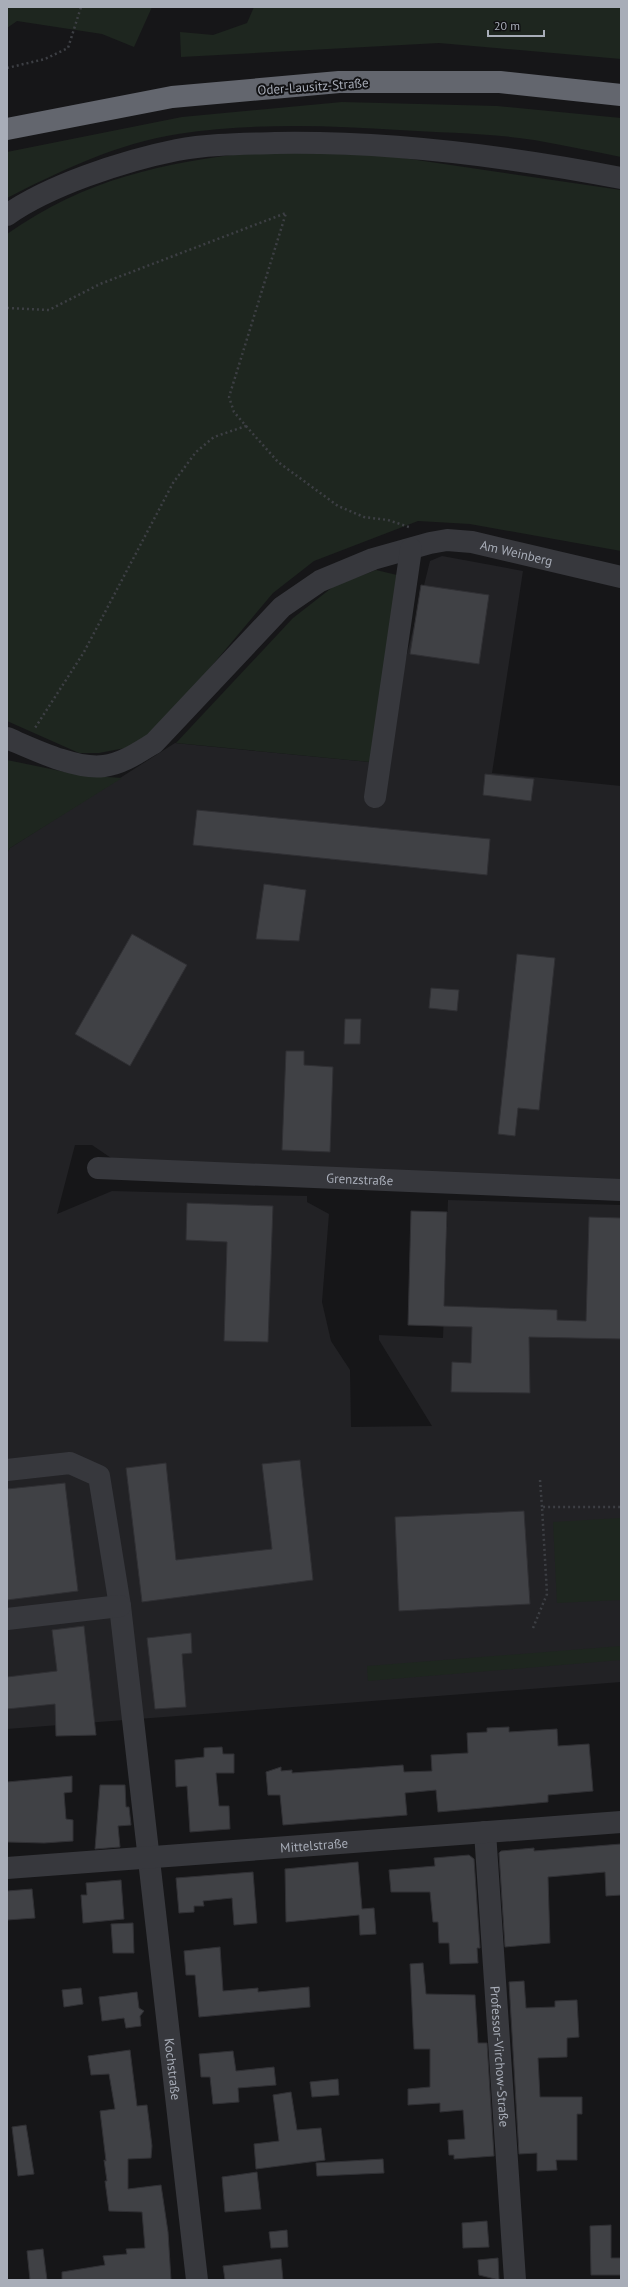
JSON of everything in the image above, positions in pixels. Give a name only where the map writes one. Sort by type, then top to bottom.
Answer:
[{"type":"highway","name":"Oder-Lausitz-Straße","points":[[7,129],[172,97],[339,82],[500,82],[621,95]]},
{"type":"street","points":[[7,215],[19,206],[63,184],[113,166],[178,150],[232,144],[379,144],[562,167],[621,178]]},
{"type":"street","name":"Am Weinberg","points":[[16,742],[80,765],[104,766],[128,758],[154,743],[282,607],[320,581],[374,559],[447,540],[472,542],[621,578]]},
{"type":"street","points":[[375,797],[411,549]]},
{"type":"street","name":"Grenzstraße","points":[[98,1168],[621,1190]]},
{"type":"street","name":"Kochstraße","points":[[7,1470],[70,1463],[98,1476],[120,1606],[197,2280]]},
{"type":"street","points":[[7,1619],[120,1606]]},
{"type":"street","name":"Mittelstraße","points":[[7,1868],[621,1822]]},
{"type":"street","name":"Professor-Virchow-Straße","points":[[485,1832],[515,2280]]},
{"type":"path","points":[[7,68],[45,59],[68,48],[81,7]]},
{"type":"path","points":[[7,308],[49,310],[100,284],[286,213],[229,397],[234,412],[278,462],[338,506],[364,517],[388,520],[410,528],[411,549]]},
{"type":"path","points":[[16,742],[84,652],[173,483],[196,452],[214,437],[246,426]]},
{"type":"path","points":[[533,1628],[547,1594],[540,1480]]},
{"type":"path","points":[[542,1507],[621,1508]]},
{"type":"shaded area","points":[[7,7],[152,7],[134,47],[102,34],[17,21],[7,28]]},
{"type":"shaded area","points":[[254,7],[621,7],[621,59],[439,43],[181,57],[180,32],[213,35],[247,23]]},
{"type":"shaded area","points":[[342,102],[497,106],[621,118],[621,157],[534,140],[484,135],[316,126],[233,128],[178,134],[133,144],[69,168],[7,198],[7,152],[182,117]]},
{"type":"shaded area","points":[[254,152],[383,155],[621,190],[621,551],[470,524],[418,521],[314,561],[273,593],[152,737],[125,748],[99,753],[79,753],[7,721],[7,234],[36,215],[66,200],[125,176],[156,168],[220,156]]},
{"type":"shaded area","points":[[442,556],[523,571],[492,773],[621,786],[621,1180],[117,1162],[92,1145],[75,1145],[57,1214],[112,1191],[307,1196],[307,1202],[329,1214],[322,1302],[331,1341],[350,1370],[351,1427],[432,1426],[379,1340],[379,1335],[443,1338],[448,1200],[621,1205],[621,1682],[7,1729],[7,853],[10,848],[175,743],[380,763],[430,561]]},
{"type":"shaded area","points":[[376,570],[397,575],[380,763],[176,743],[293,618],[334,586]]},
{"type":"shaded area","points":[[7,760],[80,775],[122,778],[10,848],[7,853]]},
{"type":"shaded area","points":[[621,1518],[621,1600],[557,1603],[553,1522]]},
{"type":"shaded area","points":[[621,1646],[621,1660],[368,1681],[367,1666]]},
{"type":"building","points":[[421,585],[489,595],[479,664],[410,654]]},
{"type":"building","points":[[485,774],[534,779],[531,801],[483,795]]},
{"type":"building","points":[[197,810],[490,839],[487,875],[193,845]]},
{"type":"building","points":[[264,884],[306,890],[299,941],[256,939]]},
{"type":"building","points":[[132,934],[187,965],[130,1066],[75,1034]]},
{"type":"building","points":[[517,954],[555,958],[539,1110],[518,1108],[515,1136],[498,1134]]},
{"type":"building","points":[[431,988],[459,990],[457,1011],[429,1008]]},
{"type":"building","points":[[345,1019],[361,1019],[360,1044],[344,1044]]},
{"type":"building","points":[[286,1051],[304,1051],[304,1065],[333,1067],[330,1152],[282,1150]]},
{"type":"building","points":[[187,1203],[273,1206],[268,1342],[224,1341],[227,1242],[186,1240]]},
{"type":"building","points":[[411,1211],[447,1212],[444,1306],[557,1310],[557,1320],[586,1321],[589,1217],[621,1218],[621,1339],[529,1337],[530,1393],[451,1392],[452,1362],[471,1363],[472,1327],[408,1325]]},
{"type":"building","points":[[300,1460],[313,1580],[142,1602],[126,1468],[166,1463],[176,1560],[272,1549],[262,1464]]},
{"type":"building","points":[[65,1483],[78,1591],[7,1600],[7,1489]]},
{"type":"building","points":[[524,1511],[530,1604],[399,1611],[395,1517]]},
{"type":"building","points":[[84,1626],[96,1735],[56,1736],[55,1704],[7,1709],[7,1677],[57,1671],[52,1630]]},
{"type":"building","points":[[191,1633],[192,1653],[182,1654],[186,1707],[155,1709],[147,1638]]},
{"type":"building","points":[[509,1727],[509,1732],[557,1729],[558,1746],[589,1744],[593,1791],[548,1795],[548,1802],[438,1812],[436,1790],[405,1793],[407,1815],[283,1825],[280,1795],[268,1795],[266,1772],[281,1767],[281,1771],[292,1770],[292,1773],[403,1765],[404,1772],[432,1771],[431,1755],[468,1753],[467,1733],[487,1732],[487,1728]]},
{"type":"building","points":[[222,1747],[223,1754],[234,1754],[234,1773],[216,1773],[219,1806],[229,1806],[230,1829],[190,1832],[187,1786],[176,1787],[175,1760],[204,1757],[204,1748]]},
{"type":"building","points":[[72,1776],[72,1792],[64,1793],[66,1819],[73,1820],[73,1841],[44,1843],[7,1842],[7,1782]]},
{"type":"building","points":[[100,1785],[125,1785],[126,1807],[129,1807],[131,1825],[118,1826],[120,1847],[95,1849]]},
{"type":"building","points":[[621,1844],[621,1895],[606,1896],[605,1872],[548,1877],[550,1943],[505,1947],[499,1853],[501,1851],[534,1848],[534,1851]]},
{"type":"building","points":[[469,1855],[474,1859],[480,1948],[477,1948],[478,1963],[450,1964],[449,1943],[439,1943],[438,1922],[433,1922],[430,1892],[391,1892],[389,1870],[435,1866],[434,1858]]},
{"type":"building","points":[[358,1862],[362,1909],[374,1908],[376,1934],[360,1935],[359,1915],[286,1922],[285,1869]]},
{"type":"building","points":[[253,1872],[257,1923],[234,1925],[232,1898],[203,1901],[204,1906],[194,1906],[194,1912],[179,1913],[176,1878]]},
{"type":"building","points":[[121,1880],[124,1919],[83,1923],[81,1895],[87,1895],[86,1883]]},
{"type":"building","points":[[32,1889],[35,1918],[7,1920],[7,1891]]},
{"type":"building","points":[[133,1923],[134,1953],[113,1953],[111,1924]]},
{"type":"building","points":[[220,1947],[223,1991],[258,1988],[258,1992],[309,1987],[310,2007],[199,2017],[195,1975],[186,1975],[184,1951]]},
{"type":"building","points":[[423,1963],[426,1994],[475,1995],[478,2043],[487,2043],[494,2156],[454,2159],[454,2155],[449,2155],[448,2140],[465,2139],[463,2110],[440,2112],[440,2103],[408,2105],[408,2089],[430,2087],[430,2049],[414,2049],[410,1964]]},
{"type":"building","points":[[524,1981],[526,2008],[555,2007],[555,2001],[577,2000],[579,2037],[567,2038],[567,2057],[538,2058],[540,2097],[582,2097],[582,2114],[577,2114],[577,2160],[556,2160],[557,2170],[537,2171],[537,2153],[519,2154],[509,1982]]},
{"type":"building","points":[[81,1988],[83,2004],[64,2007],[62,1990]]},
{"type":"building","points":[[137,1992],[139,2008],[144,2011],[140,2016],[141,2026],[126,2028],[124,2018],[102,2021],[99,1997]]},
{"type":"building","points":[[130,2050],[137,2106],[147,2105],[152,2146],[151,2158],[128,2159],[128,2189],[161,2185],[168,2232],[171,2280],[62,2280],[62,2272],[105,2265],[103,2256],[127,2254],[126,2249],[145,2248],[142,2212],[109,2211],[104,2160],[106,2161],[100,2111],[115,2109],[109,2074],[91,2075],[88,2056]]},
{"type":"building","points":[[233,2051],[236,2071],[274,2067],[276,2085],[238,2088],[239,2102],[213,2104],[210,2077],[201,2077],[199,2054]]},
{"type":"building","points":[[338,2079],[339,2095],[312,2097],[310,2082]]},
{"type":"building","points":[[291,2092],[297,2130],[321,2128],[325,2160],[256,2169],[254,2144],[279,2141],[273,2095]]},
{"type":"building","points":[[26,2125],[34,2174],[18,2176],[12,2127]]},
{"type":"building","points":[[383,2159],[384,2173],[317,2176],[316,2163]]},
{"type":"building","points":[[257,2172],[261,2209],[225,2212],[222,2177]]},
{"type":"building","points":[[487,2221],[489,2247],[463,2248],[462,2223]]},
{"type":"building","points":[[611,2225],[611,2258],[621,2258],[621,2275],[591,2275],[590,2226]]},
{"type":"building","points":[[287,2230],[288,2247],[271,2248],[269,2232]]},
{"type":"building","points":[[43,2249],[47,2280],[30,2280],[27,2251]]},
{"type":"building","points":[[498,2258],[499,2280],[479,2275],[478,2260]]},
{"type":"building","points":[[281,2259],[283,2280],[225,2280],[223,2266]]}]
